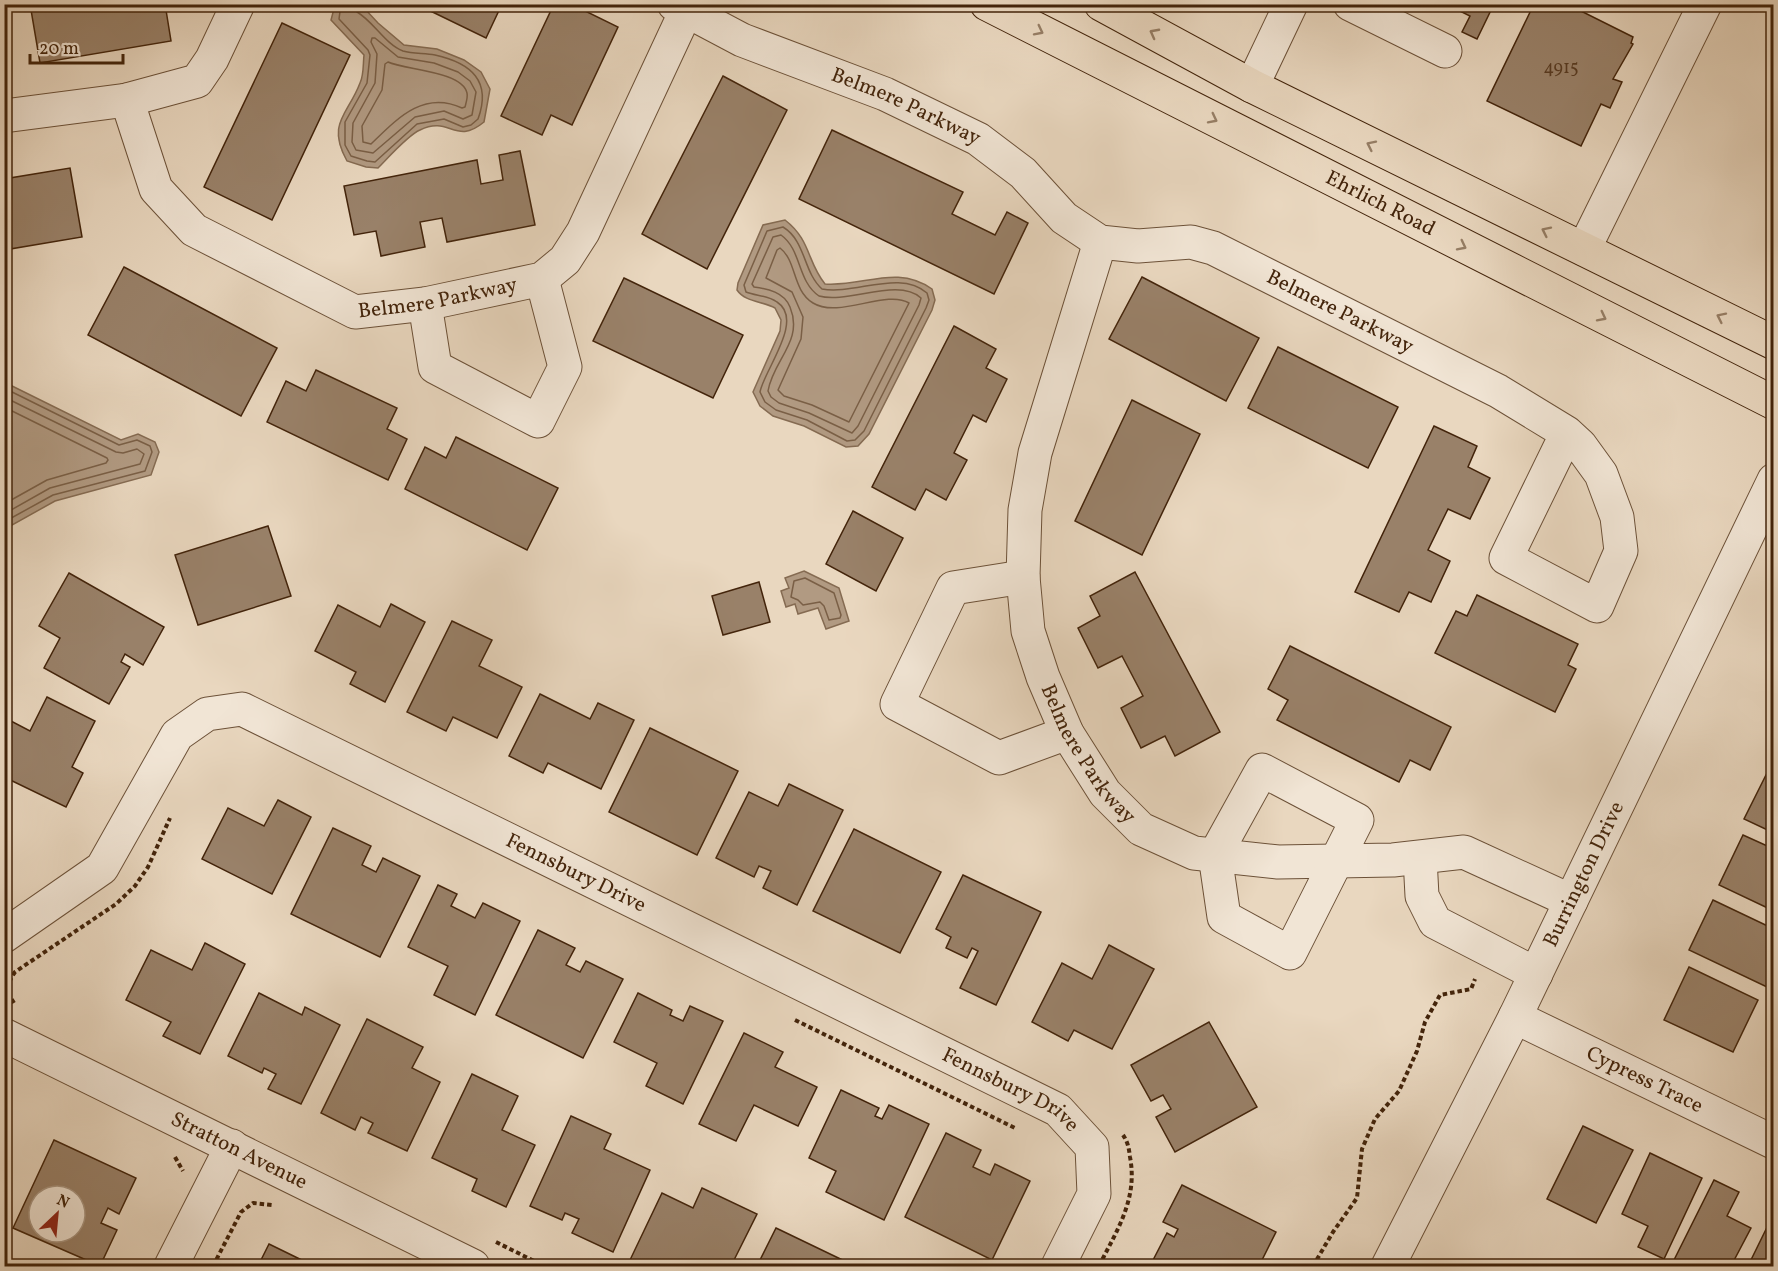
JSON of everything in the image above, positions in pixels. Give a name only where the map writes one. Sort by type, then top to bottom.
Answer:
[{"type":"main road","name":"Ehrlich Road","points":[[987,4],[1773,403]]},
{"type":"main road","points":[[1101,4],[1251,86],[1773,343]]},
{"type":"street","points":[[4,116],[127,100],[197,81],[212,59],[238,4]]},
{"type":"street","points":[[1251,86],[1291,4]]},
{"type":"street","points":[[1350,4],[1445,51]]},
{"type":"street","points":[[1584,249],[1704,4]]},
{"type":"street","name":"Belmere Parkway","points":[[127,100],[156,189],[194,230],[355,312],[425,304],[542,279],[565,260],[583,232],[680,8],[742,40],[885,94],[978,139],[1023,173],[1064,219],[1100,242],[1138,246],[1191,242],[1213,248],[1498,391],[1567,433],[1580,445],[1600,474],[1617,517],[1621,551],[1597,606],[1506,558],[1567,433]]},
{"type":"street","name":"Belmere Parkway","points":[[1100,242],[1035,453],[1025,510],[1023,577],[1028,631],[1043,677],[1067,733],[1105,793],[1141,829],[1194,853],[1278,862],[1336,862],[1420,858],[1464,852],[1571,901]]},
{"type":"street","points":[[425,304],[435,367],[538,422],[565,367],[542,279]]},
{"type":"street","name":"Burrington Drive","points":[[1388,1266],[1515,1017],[1773,480]]},
{"type":"street","points":[[1023,577],[953,588],[897,704],[999,758],[1067,733]]},
{"type":"street","name":"Fennsbury Drive","points":[[4,936],[102,868],[177,735],[207,714],[242,709],[1058,1110],[1092,1147],[1094,1194],[1058,1266]]},
{"type":"street","points":[[1262,770],[1357,819],[1290,953],[1224,917],[1215,855],[1262,770]]},
{"type":"street","points":[[1420,858],[1422,896],[1435,921],[1536,974]]},
{"type":"street","name":"Cypress Trace","points":[[1515,1017],[1773,1142]]},
{"type":"street","name":"Stratton Avenue","points":[[4,1035],[473,1266]]},
{"type":"street","points":[[171,1266],[232,1146]]},
{"type":"path","points":[[23,1008],[13,1002],[7,991],[8,981],[15,972],[116,904],[135,886],[148,867],[171,817]]},
{"type":"path","points":[[1313,1266],[1357,1198],[1362,1149],[1375,1119],[1399,1091],[1417,1051],[1425,1022],[1440,995],[1471,989],[1478,972]]},
{"type":"path","points":[[786,1015],[1023,1131]]},
{"type":"path","points":[[170,1153],[179,1160],[183,1169],[182,1176]]},
{"type":"path","points":[[213,1266],[241,1212],[253,1203],[271,1204],[281,1209]]},
{"type":"path","points":[[492,1240],[544,1266]]},
{"type":"water","points":[[335,5],[356,5],[366,10],[404,45],[437,49],[464,60],[481,72],[490,89],[484,122],[466,131],[439,126],[430,126],[420,130],[404,142],[378,168],[347,161],[338,137],[339,128],[361,80],[364,55],[331,20]]},
{"type":"water","points":[[785,220],[800,235],[825,284],[853,283],[893,277],[919,282],[932,289],[935,300],[932,310],[869,434],[858,446],[846,447],[804,426],[773,416],[760,406],[753,392],[780,331],[781,320],[775,308],[740,294],[737,290],[738,283],[763,225]]},
{"type":"water","points":[[4,382],[121,440],[138,434],[155,442],[159,452],[151,475],[55,501],[5,529]]},
{"type":"water","points":[[804,571],[839,588],[849,621],[826,629],[818,608],[798,614],[795,604],[786,607],[781,591],[789,588],[785,578]]},
{"type":"building","points":[[30,4],[165,4],[171,41],[40,63]]},
{"type":"building","points":[[416,4],[502,4],[486,38]]},
{"type":"building","points":[[554,4],[571,4],[618,27],[572,125],[551,115],[542,135],[501,116]]},
{"type":"building","points":[[1446,4],[1494,4],[1477,39],[1462,32],[1470,16]]},
{"type":"building","points":[[1534,4],[1567,4],[1633,37],[1631,43],[1633,44],[1613,79],[1622,82],[1610,108],[1601,104],[1581,146],[1487,101]]},
{"type":"building","points":[[282,23],[350,55],[272,220],[204,187]]},
{"type":"building","points":[[723,76],[787,110],[707,269],[642,234]]},
{"type":"building","points":[[832,130],[963,192],[952,214],[995,235],[1007,212],[1028,223],[994,294],[799,199]]},
{"type":"building","points":[[520,151],[535,225],[447,242],[442,218],[420,222],[425,247],[381,256],[376,231],[354,235],[344,186],[477,160],[481,184],[503,180],[499,155]]},
{"type":"building","points":[[70,168],[82,237],[4,250],[4,179]]},
{"type":"building","points":[[124,267],[277,348],[241,416],[88,335]]},
{"type":"building","points":[[1142,277],[1259,338],[1226,401],[1109,339]]},
{"type":"building","points":[[624,278],[743,335],[713,398],[593,341]]},
{"type":"building","points":[[954,326],[996,349],[986,368],[1007,379],[986,422],[973,415],[954,453],[967,460],[946,500],[926,489],[915,510],[872,487]]},
{"type":"building","points":[[1278,347],[1398,407],[1368,468],[1248,408]]},
{"type":"building","points":[[316,370],[397,408],[387,429],[407,439],[388,480],[267,422],[286,381],[306,391]]},
{"type":"building","points":[[1132,400],[1200,434],[1142,555],[1075,521]]},
{"type":"building","points":[[1434,426],[1477,446],[1468,467],[1490,478],[1470,519],[1448,509],[1428,550],[1450,561],[1431,602],[1409,592],[1399,612],[1355,592]]},
{"type":"building","points":[[456,437],[558,488],[527,550],[405,489],[425,447],[446,458]]},
{"type":"building","points":[[853,511],[903,538],[876,591],[826,564]]},
{"type":"building","points":[[268,526],[291,596],[198,625],[175,555]]},
{"type":"building","points":[[1135,572],[1220,732],[1175,756],[1165,736],[1141,748],[1121,708],[1143,696],[1122,656],[1098,668],[1078,628],[1100,616],[1090,596]]},
{"type":"building","points":[[69,573],[164,627],[143,665],[125,654],[121,662],[130,667],[109,704],[44,668],[60,638],[39,626]]},
{"type":"building","points":[[759,582],[770,622],[723,635],[712,596]]},
{"type":"building","points":[[1477,595],[1578,644],[1568,665],[1576,669],[1555,712],[1435,653],[1456,611],[1467,616]]},
{"type":"building","points":[[391,604],[425,622],[385,702],[350,684],[356,672],[315,651],[338,605],[380,627]]},
{"type":"building","points":[[452,621],[492,640],[479,666],[522,687],[497,738],[453,717],[446,731],[407,712]]},
{"type":"building","points":[[1290,646],[1451,727],[1430,770],[1410,760],[1399,782],[1277,720],[1288,700],[1268,689]]},
{"type":"building","points":[[540,694],[590,719],[598,703],[634,720],[601,789],[548,763],[543,773],[509,756]]},
{"type":"building","points":[[47,697],[95,721],[72,767],[83,773],[66,807],[4,777],[4,734],[11,721],[30,731]]},
{"type":"building","points":[[650,728],[738,771],[697,855],[609,812]]},
{"type":"building","points":[[1770,767],[1774,769],[1774,833],[1744,819]]},
{"type":"building","points":[[789,784],[843,810],[797,905],[763,888],[771,871],[759,866],[754,877],[716,858],[749,792],[778,806]]},
{"type":"building","points":[[278,800],[311,817],[272,894],[202,859],[228,808],[264,826]]},
{"type":"building","points":[[333,828],[371,846],[362,865],[376,872],[383,858],[420,876],[380,957],[291,914]]},
{"type":"building","points":[[854,829],[941,872],[900,953],[813,911]]},
{"type":"building","points":[[1743,835],[1774,849],[1774,911],[1719,885]]},
{"type":"building","points":[[963,875],[1041,912],[996,1005],[960,988],[978,951],[972,948],[967,958],[946,948],[951,937],[936,929]]},
{"type":"building","points":[[438,885],[457,894],[451,906],[475,918],[483,903],[520,921],[475,1015],[434,995],[448,966],[408,947]]},
{"type":"building","points":[[1713,900],[1774,929],[1774,974],[1767,987],[1689,950]]},
{"type":"building","points":[[538,930],[575,948],[566,965],[580,972],[586,961],[623,979],[583,1058],[496,1015]]},
{"type":"building","points":[[205,943],[245,964],[200,1054],[163,1036],[171,1022],[126,1000],[151,950],[192,970]]},
{"type":"building","points":[[1109,945],[1154,969],[1112,1049],[1074,1030],[1068,1041],[1032,1022],[1062,963],[1092,979]]},
{"type":"building","points":[[1689,967],[1758,1000],[1733,1052],[1664,1020]]},
{"type":"building","points":[[259,993],[302,1015],[305,1007],[340,1025],[301,1104],[268,1089],[276,1074],[264,1068],[262,1073],[228,1056]]},
{"type":"building","points":[[638,993],[672,1010],[670,1015],[683,1021],[690,1006],[723,1021],[683,1104],[646,1086],[657,1063],[614,1042]]},
{"type":"building","points":[[367,1019],[423,1047],[412,1068],[440,1082],[407,1151],[368,1133],[373,1123],[361,1117],[355,1130],[321,1113]]},
{"type":"building","points":[[1209,1022],[1257,1107],[1175,1152],[1156,1117],[1171,1109],[1163,1095],[1151,1101],[1131,1065]]},
{"type":"building","points":[[744,1033],[783,1052],[775,1067],[817,1087],[798,1126],[754,1105],[736,1141],[699,1124]]},
{"type":"building","points":[[472,1074],[518,1096],[502,1130],[535,1145],[506,1207],[472,1191],[477,1179],[432,1158]]},
{"type":"building","points":[[841,1090],[879,1108],[875,1116],[882,1119],[889,1105],[929,1124],[884,1220],[826,1192],[836,1171],[809,1158]]},
{"type":"building","points":[[571,1116],[611,1134],[604,1149],[650,1170],[613,1252],[572,1233],[579,1219],[565,1213],[562,1220],[530,1206]]},
{"type":"building","points":[[1583,1126],[1633,1150],[1596,1223],[1547,1199]]},
{"type":"building","points":[[946,1133],[981,1150],[973,1167],[990,1175],[995,1164],[1030,1181],[992,1260],[905,1217]]},
{"type":"building","points":[[54,1140],[136,1178],[119,1214],[108,1208],[101,1223],[117,1230],[100,1266],[50,1244],[87,1244],[87,1184],[34,1184]]},
{"type":"building","points":[[1650,1153],[1702,1178],[1664,1259],[1638,1247],[1648,1226],[1622,1214]]},
{"type":"building","points":[[1714,1180],[1739,1192],[1727,1216],[1751,1228],[1731,1266],[1671,1266]]},
{"type":"building","points":[[1182,1185],[1276,1232],[1259,1266],[1150,1266],[1167,1233],[1174,1237],[1178,1229],[1163,1222]]},
{"type":"building","points":[[702,1188],[757,1214],[731,1266],[645,1266],[630,1260],[662,1193],[693,1208]]},
{"type":"building","points":[[27,1198],[27,1234],[13,1228]]},
{"type":"building","points":[[1774,1213],[1774,1266],[1748,1266]]},
{"type":"building","points":[[776,1228],[855,1266],[757,1266]]},
{"type":"building","points":[[269,1244],[314,1266],[258,1266]]}]
